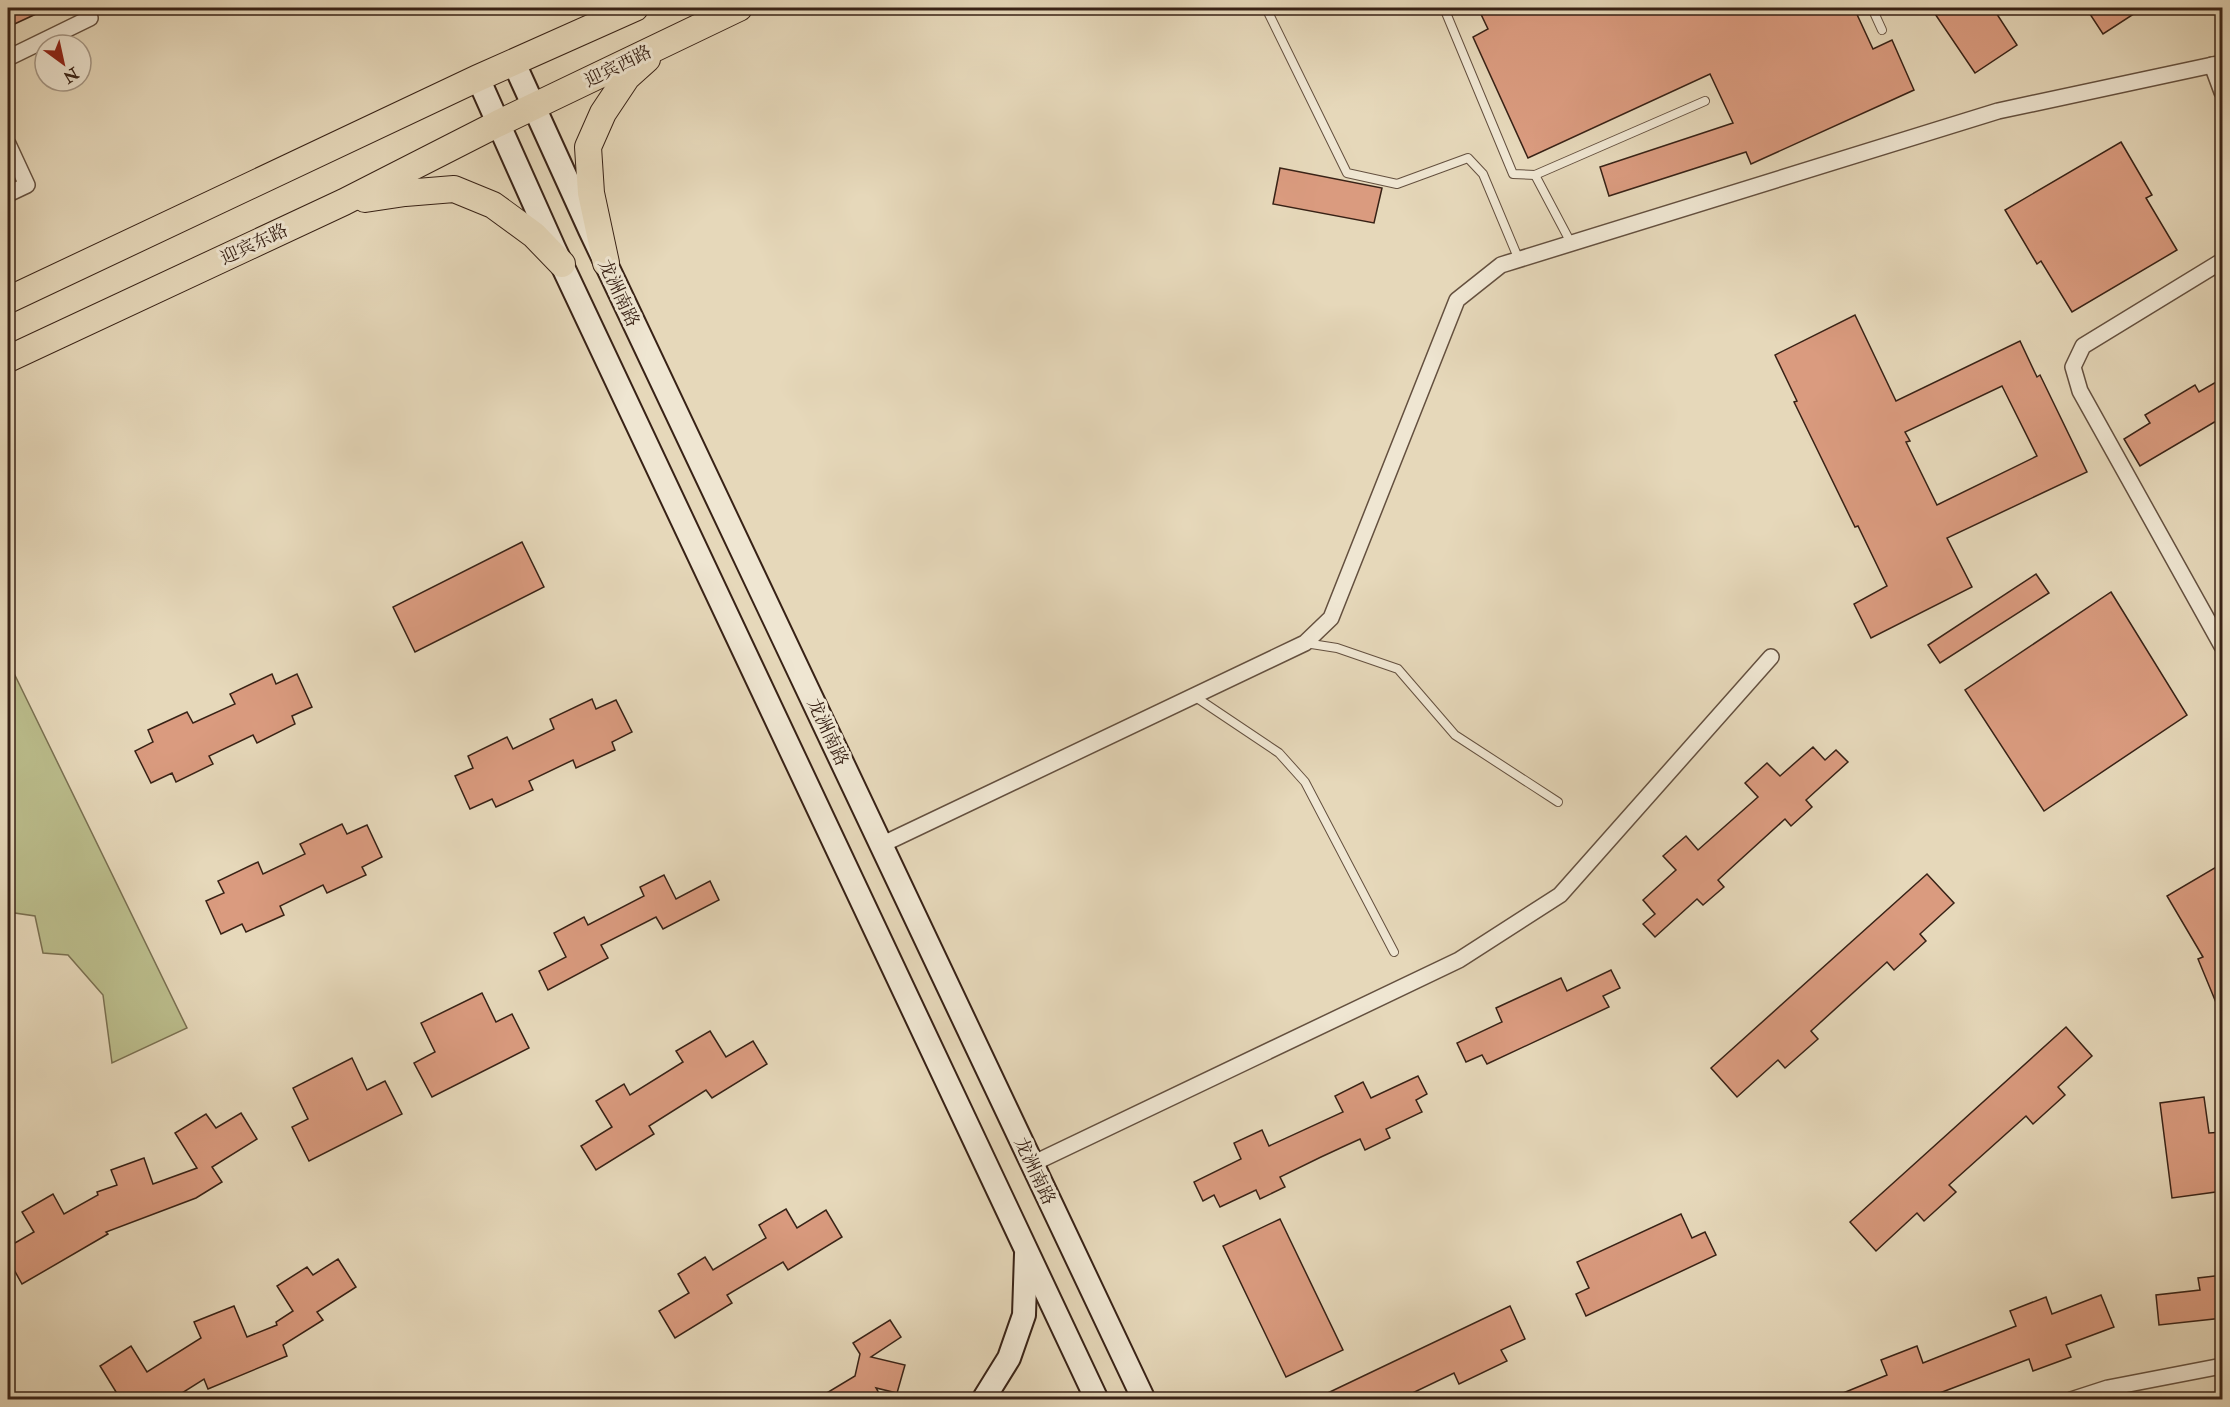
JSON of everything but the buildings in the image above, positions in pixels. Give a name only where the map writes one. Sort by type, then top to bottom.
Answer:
[{"type":"highway","points":[[8,300],[478,78],[635,8]]},
{"type":"highway","name":"迎宾西路","points":[[497,124],[739,8]]},
{"type":"highway","points":[[606,263],[591,193],[588,147],[603,113],[627,77],[664,43]]},
{"type":"highway","name":"迎宾东路","points":[[8,359],[344,202],[497,124]]},
{"type":"highway","points":[[344,202],[454,189],[493,205],[534,235],[562,264]]},
{"type":"main road","name":"龙洲南路","points":[[514,63],[606,263],[1144,1400]]},
{"type":"main road","points":[[478,78],[562,264],[1097,1400]]},
{"type":"main road","points":[[983,1400],[1009,1358],[1024,1315],[1026,1249]]},
{"type":"street","points":[[8,58],[90,18],[85,8]]},
{"type":"street","points":[[881,845],[1305,643],[1331,618],[1457,300],[1501,266],[1998,111],[2217,64],[2223,92]]},
{"type":"street","points":[[8,144],[27,185],[8,194]]},
{"type":"street","points":[[2223,261],[2083,346],[2073,367],[2080,391],[2223,646]]},
{"type":"street","points":[[1032,1164],[1459,960],[1560,895],[1771,657]]},
{"type":"street","points":[[2071,1400],[2108,1388],[2223,1366]]},
{"type":"lane","points":[[804,8],[817,8]]},
{"type":"lane","points":[[1266,8],[1347,173],[1396,184],[1468,158],[1483,174],[1519,260]]},
{"type":"lane","points":[[1443,8],[1513,174],[1535,175],[1705,101]]},
{"type":"lane","points":[[1872,8],[1882,30]]},
{"type":"lane","points":[[1535,175],[1571,243]]},
{"type":"lane","points":[[1305,643],[1336,648],[1398,669],[1455,735],[1558,802]]},
{"type":"lane","points":[[1194,696],[1279,753],[1305,782],[1394,952]]},
{"type":"green space","points":[[8,661],[187,1028],[112,1063],[103,995],[68,955],[43,953],[35,916],[8,912]]}]
